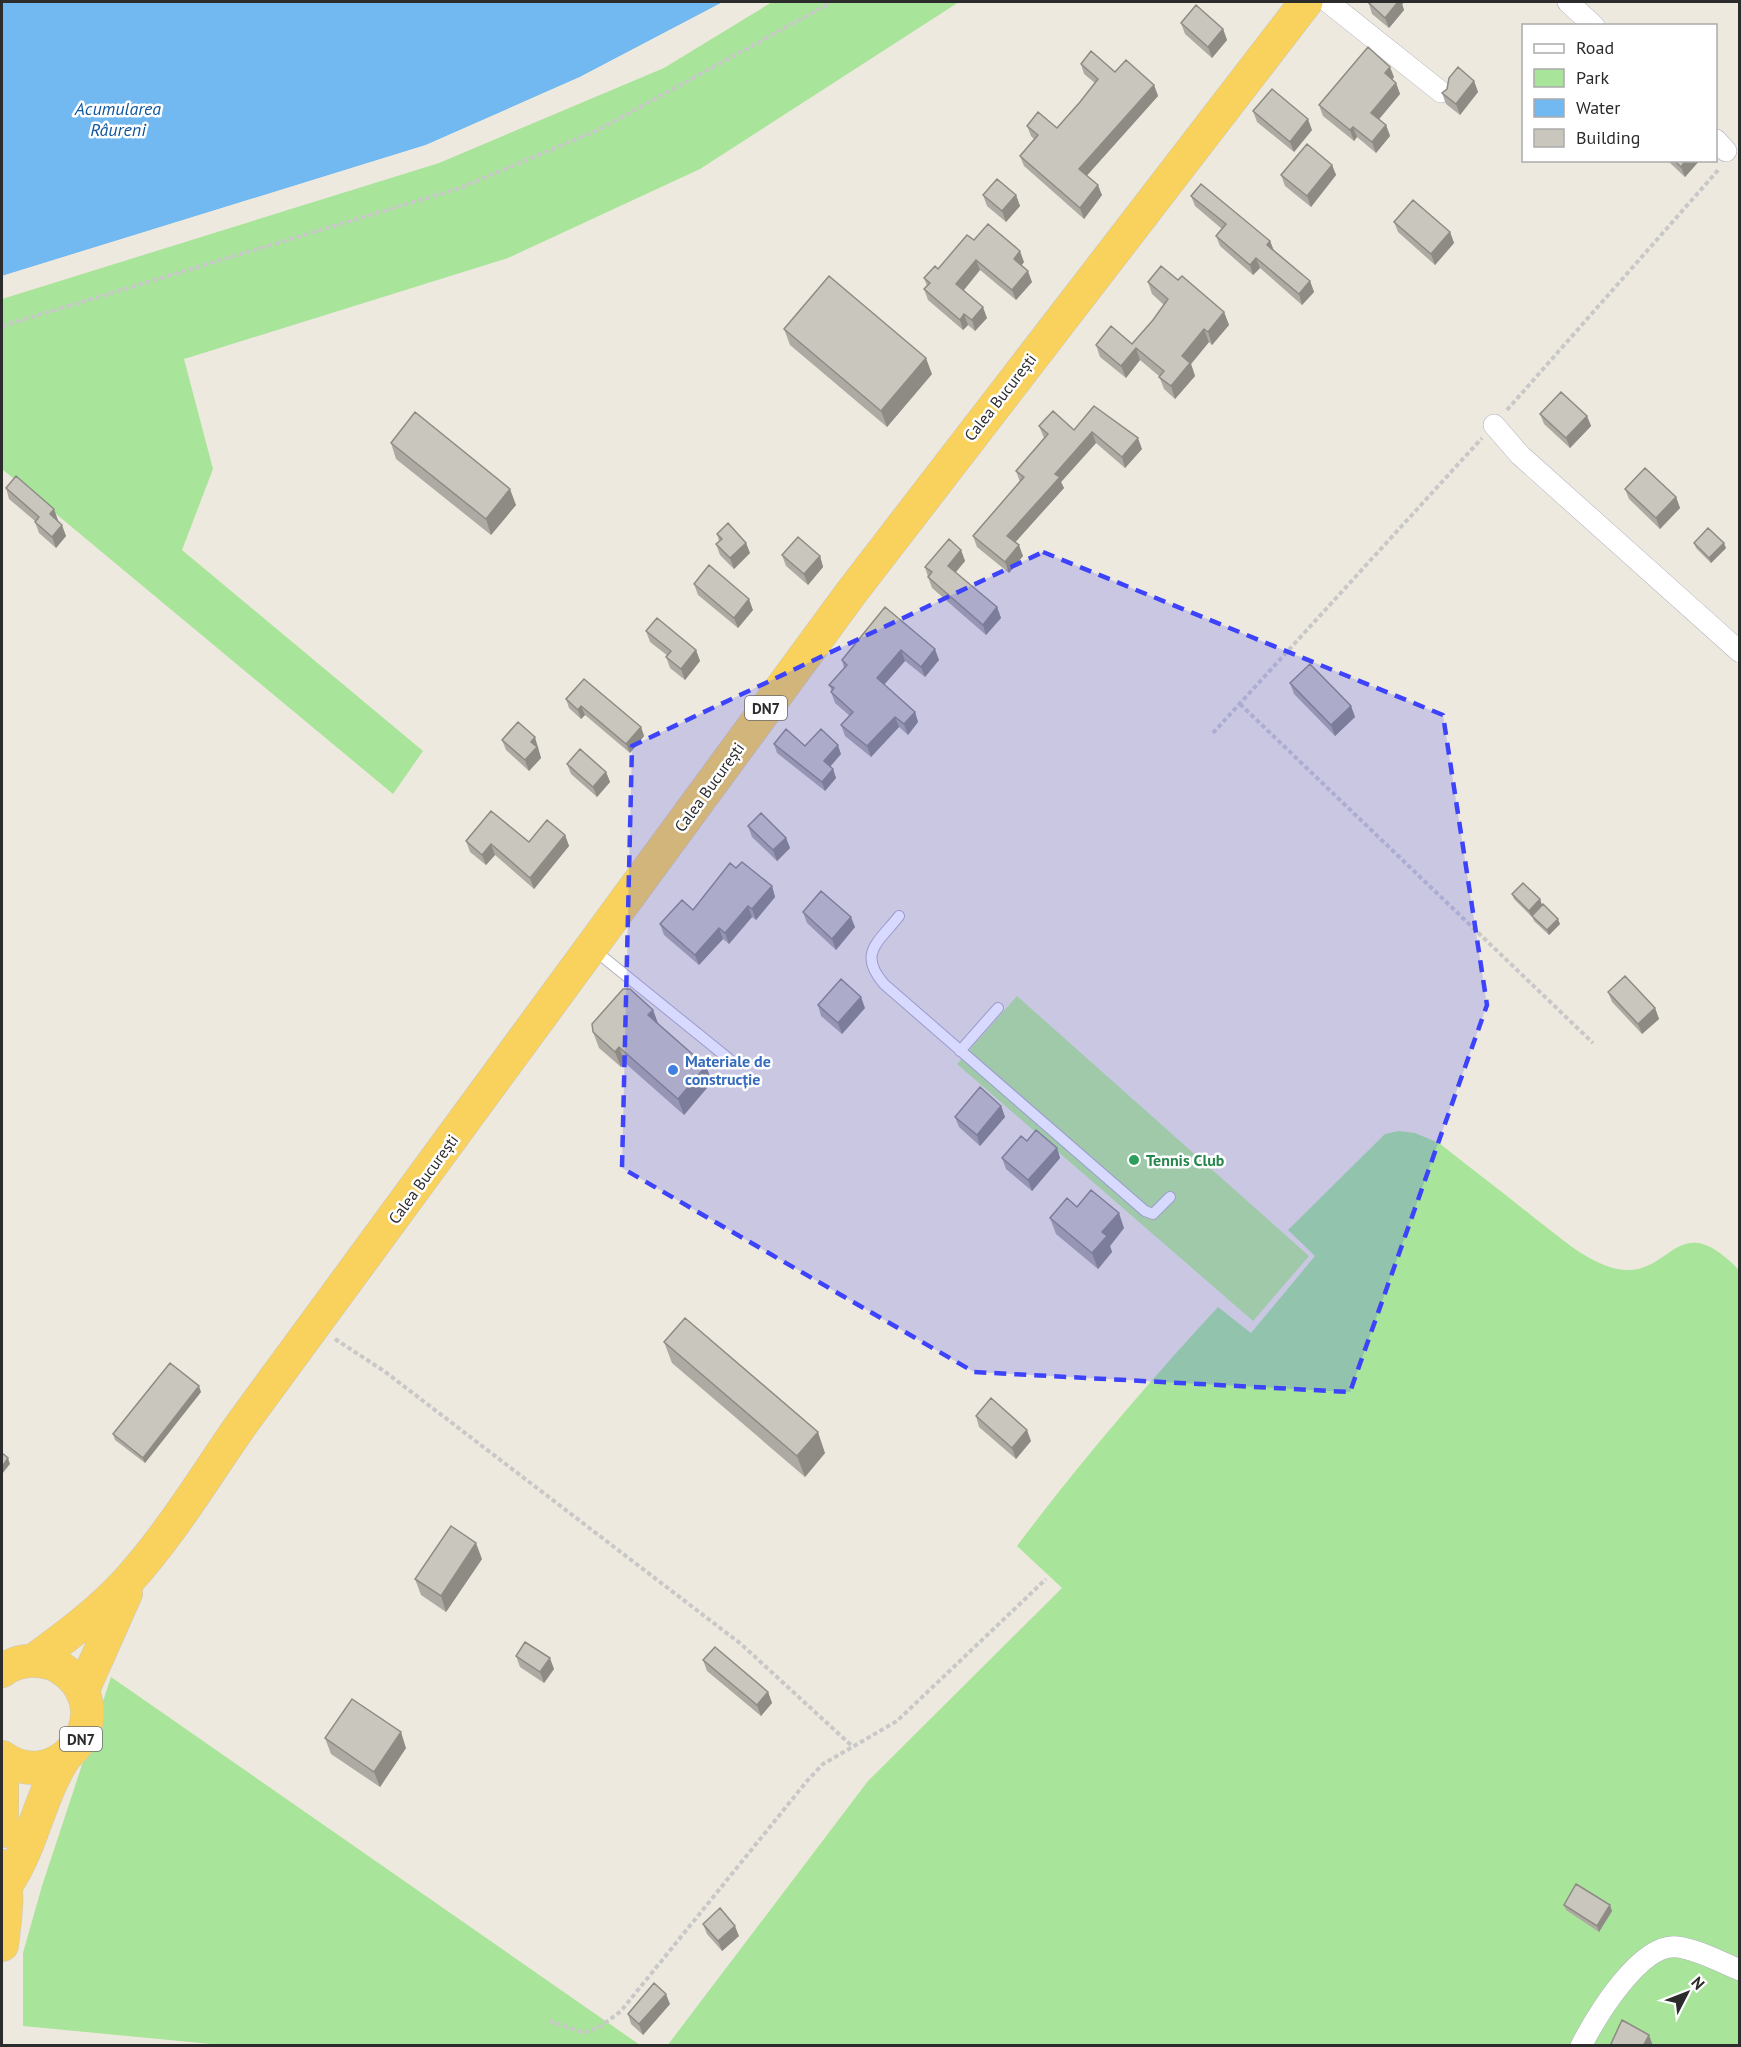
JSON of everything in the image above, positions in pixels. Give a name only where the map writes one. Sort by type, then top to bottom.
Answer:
[{"type":"highway","name":"Calea București","points":[[2,1671],[19,1662],[34,1660],[80,1626],[127,1582],[169,1529],[241,1425],[906,520],[1306,2]]},
{"type":"highway","name":"Calea București","points":[[82,1692],[96,1656],[126,1594],[127,1582]]},
{"type":"highway","name":"DN7","points":[[2,1939],[4,1875],[20,1864],[49,1784],[65,1757],[83,1734],[87,1720],[82,1692],[64,1669],[34,1660]]},
{"type":"highway","name":"DN7","points":[[2,1831],[2,1757],[23,1767],[38,1767],[65,1757]]},
{"type":"street","points":[[1328,2],[1441,92]]},
{"type":"street","points":[[1568,2],[1592,24]]},
{"type":"street","points":[[1494,425],[1520,455],[1740,652]]},
{"type":"street","points":[[1581,2046],[1611,1997],[1638,1964],[1658,1950],[1677,1946],[1740,1970]]},
{"type":"lane","points":[[899,916],[870,955],[870,964],[884,984],[1145,1211],[1153,1214],[1158,1212],[1170,1197]]},
{"type":"lane","points":[[592,949],[729,1059]]},
{"type":"lane","points":[[960,1051],[998,1008]]},
{"type":"path","points":[[2,326],[460,188],[598,130],[832,2]]},
{"type":"path","points":[[1213,733],[1590,319],[1662,232],[1719,171],[1721,146]]},
{"type":"path","points":[[1240,704],[1593,1043]]},
{"type":"path","points":[[313,1329],[335,1339],[384,1371],[741,1644],[852,1746]]},
{"type":"path","points":[[549,2021],[584,2033],[601,2026],[621,2011],[823,1764],[897,1721],[1046,1579]]},
{"type":"highlighted area","points":[[1043,552],[1443,715],[1487,1005],[1350,1392],[974,1372],[622,1168],[632,746]]},
{"type":"green space","points":[[772,2],[959,2],[700,169],[508,258],[184,359],[213,469],[182,550],[423,751],[393,794],[2,469],[2,299],[439,163],[664,68]]},
{"type":"green space","name":"Tennis Club","points":[[1017,996],[1309,1256],[1253,1321],[957,1064]]},
{"type":"green space","points":[[1398,1131],[1415,1133],[1439,1143],[1563,1240],[1600,1263],[1630,1270],[1647,1266],[1685,1244],[1700,1243],[1717,1251],[1739,1270],[1739,2045],[667,2046],[868,1781],[1062,1588],[1017,1546],[1065,1484],[1140,1394],[1218,1307],[1251,1333],[1315,1256],[1288,1230],[1385,1134]]},
{"type":"green space","points":[[111,1677],[640,2045],[232,2046],[23,2026],[23,1953],[42,1886]]},
{"type":"water","name":"Acumularea Râureni","points":[[2,2],[723,2],[580,77],[426,145],[2,276]]},
{"type":"pier","points":[[726,2],[582,80],[427,148],[2,279],[2,276],[426,145],[580,77]]},
{"type":"building","points":[[1370,2],[1398,2],[1385,18]]},
{"type":"building","points":[[1196,5],[1223,29],[1208,47],[1181,23]]},
{"type":"building","points":[[1368,47],[1390,67],[1385,73],[1396,83],[1371,113],[1386,125],[1372,142],[1353,127],[1350,130],[1319,105]]},
{"type":"building","points":[[1091,51],[1115,72],[1126,60],[1154,85],[1079,169],[1098,185],[1080,208],[1020,156],[1038,135],[1027,126],[1038,112],[1057,128],[1098,79],[1081,64]]},
{"type":"building","points":[[1458,67],[1474,81],[1456,104],[1442,93],[1447,89],[1449,78]]},
{"type":"building","points":[[1272,89],[1308,119],[1290,142],[1253,111]]},
{"type":"building","points":[[1307,144],[1332,165],[1307,196],[1281,175]]},
{"type":"building","points":[[997,179],[1016,195],[1002,211],[983,195]]},
{"type":"building","points":[[1201,184],[1270,241],[1267,245],[1310,281],[1299,294],[1256,258],[1250,265],[1216,236],[1226,224],[1191,196]]},
{"type":"building","points":[[1413,200],[1450,232],[1431,254],[1394,222]]},
{"type":"building","points":[[988,224],[1020,251],[1014,259],[1028,271],[1012,290],[976,260],[956,284],[983,307],[972,320],[964,314],[960,320],[924,289],[930,283],[924,278],[935,266],[938,269],[967,235],[974,240]]},
{"type":"building","points":[[1161,266],[1178,280],[1182,276],[1224,312],[1208,332],[1204,329],[1182,356],[1190,363],[1171,386],[1159,377],[1164,371],[1136,348],[1121,366],[1096,345],[1111,326],[1132,344],[1153,320],[1168,299],[1148,282]]},
{"type":"building","points":[[829,276],[926,358],[881,411],[784,329]]},
{"type":"building","points":[[1561,392],[1587,416],[1566,438],[1540,414]]},
{"type":"building","points":[[1094,406],[1138,438],[1122,457],[1092,432],[1055,474],[1060,477],[1007,536],[1019,545],[1005,562],[973,536],[1024,477],[1016,471],[1048,434],[1039,426],[1053,411],[1074,430]]},
{"type":"building","points":[[415,412],[510,489],[486,519],[391,443]]},
{"type":"building","points":[[1645,468],[1676,497],[1656,518],[1625,489]]},
{"type":"building","points":[[16,476],[54,509],[50,514],[62,525],[52,537],[35,522],[39,517],[6,488]]},
{"type":"building","points":[[728,523],[746,543],[730,558],[716,544],[722,539],[717,534]]},
{"type":"building","points":[[1708,528],[1724,543],[1709,558],[1694,543]]},
{"type":"building","points":[[798,537],[820,556],[804,574],[782,555]]},
{"type":"building","points":[[949,539],[961,550],[948,566],[997,607],[983,625],[928,577],[932,572],[925,567]]},
{"type":"building","points":[[709,565],[749,599],[734,618],[694,584]]},
{"type":"building","points":[[885,607],[935,649],[921,667],[901,650],[877,678],[915,712],[904,724],[895,717],[867,746],[841,725],[853,712],[831,692],[834,688],[829,685],[847,665],[842,660]]},
{"type":"building","points":[[657,618],[696,650],[681,669],[666,657],[671,651],[646,631]]},
{"type":"building","points":[[1310,664],[1351,706],[1331,725],[1290,683]]},
{"type":"building","points":[[584,679],[641,727],[626,744],[581,706],[578,710],[566,699]]},
{"type":"building","points":[[518,722],[535,737],[531,742],[537,747],[525,760],[502,740]]},
{"type":"building","points":[[786,729],[805,746],[821,729],[838,745],[824,761],[833,769],[822,782],[774,744]]},
{"type":"building","points":[[580,749],[606,772],[593,787],[567,764]]},
{"type":"building","points":[[491,811],[529,842],[547,820],[565,835],[530,878],[491,844],[482,855],[466,841]]},
{"type":"building","points":[[761,813],[786,838],[773,850],[748,826]]},
{"type":"building","points":[[742,862],[772,886],[752,909],[748,906],[725,933],[719,928],[695,955],[660,924],[682,900],[693,910],[730,863],[736,868]]},
{"type":"building","points":[[1523,883],[1540,899],[1529,911],[1512,894]]},
{"type":"building","points":[[821,891],[851,917],[832,939],[803,912]]},
{"type":"building","points":[[1543,904],[1558,919],[1547,930],[1532,916]]},
{"type":"building","points":[[1625,976],[1655,1008],[1638,1024],[1608,992]]},
{"type":"building","points":[[841,979],[861,997],[838,1023],[818,1005]]},
{"type":"building","points":[[623,989],[630,989],[653,1010],[648,1015],[706,1066],[678,1099],[619,1047],[615,1052],[593,1032],[592,1024]]},
{"type":"building","points":[[980,1087],[1001,1106],[977,1135],[955,1117]]},
{"type":"building","points":[[1036,1130],[1057,1148],[1028,1180],[1002,1158],[1021,1136],[1027,1141]]},
{"type":"building","points":[[1091,1190],[1119,1213],[1102,1232],[1107,1236],[1092,1253],[1050,1218],[1067,1198],[1077,1207]]},
{"type":"building","points":[[685,1318],[818,1432],[797,1456],[664,1342]]},
{"type":"building","points":[[170,1363],[199,1386],[143,1458],[113,1434]]},
{"type":"building","points":[[991,1398],[1027,1430],[1012,1448],[976,1416]]},
{"type":"building","points":[[2,1453],[8,1458],[2,1467]]},
{"type":"building","points":[[451,1526],[476,1543],[441,1596],[415,1579]]},
{"type":"building","points":[[525,1642],[550,1658],[540,1672],[516,1656]]},
{"type":"building","points":[[715,1647],[768,1692],[757,1705],[703,1660]]},
{"type":"building","points":[[352,1699],[401,1732],[374,1772],[325,1738]]},
{"type":"building","points":[[1576,1884],[1610,1905],[1597,1926],[1564,1905]]},
{"type":"building","points":[[720,1908],[735,1926],[718,1941],[703,1924]]},
{"type":"building","points":[[654,1983],[666,1994],[639,2024],[628,2014]]},
{"type":"building","points":[[1622,2020],[1649,2035],[1643,2046],[1610,2046]]},
{"type":"place","name":"Materiale de construcție","points":[[673,1070]]},
{"type":"place","name":"Tennis Club","points":[[1134,1160]]}]
